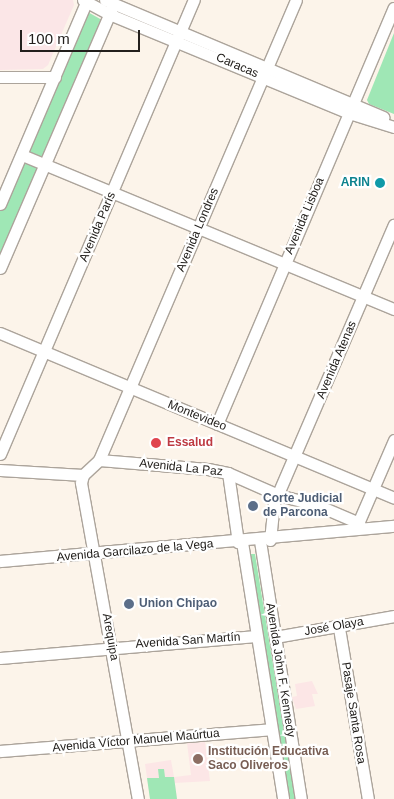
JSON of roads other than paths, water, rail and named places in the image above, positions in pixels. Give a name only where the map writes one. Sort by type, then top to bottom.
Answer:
[{"type":"street","name":"Avenida París","points":[[0,454],[194,0]]},
{"type":"street","name":"Avenida Londres","points":[[99,460],[296,0]]},
{"type":"street","points":[[0,204],[55,77],[85,1],[111,5],[394,127]]},
{"type":"street","points":[[0,268],[111,5]]},
{"type":"street","name":"Avenida Lisboa","points":[[217,424],[394,8]]},
{"type":"street","points":[[0,77],[55,77]]},
{"type":"street","points":[[352,108],[394,122]]},
{"type":"street","points":[[22,154],[198,230],[394,309]]},
{"type":"street","name":"Avenida Atenas","points":[[278,494],[296,457],[394,225]]},
{"type":"street","name":"Montevideo","points":[[0,333],[394,498]]},
{"type":"street","points":[[357,527],[394,440]]},
{"type":"street","points":[[0,470],[83,475],[99,460]]},
{"type":"street","name":"Avenida La Paz","points":[[99,460],[228,473],[278,494],[316,505],[357,527]]},
{"type":"street","name":"Avenida John F. Kennedy","points":[[228,473],[283,799]]},
{"type":"street","name":"Arequipa","points":[[83,475],[81,483],[112,646],[138,799]]},
{"type":"street","name":"Avenida John F. Kennedy","points":[[278,494],[265,540],[275,637],[301,799]]},
{"type":"street","name":"Avenida Garcilazo de la Vega","points":[[0,561],[265,540],[357,527],[393,530]]},
{"type":"street","name":"José Olaya","points":[[275,637],[339,628],[394,616]]},
{"type":"street","name":"Pasaje Santa Rosa","points":[[339,628],[368,799]]},
{"type":"street","name":"Avenida San Martín","points":[[0,658],[112,646],[256,636]]},
{"type":"street","name":"Avenida Víctor Manuel Maúrtua","points":[[0,751],[271,729]]},
{"type":"place","name":"ARIN","points":[[380,183]]},
{"type":"place","name":"Essalud","points":[[156,443]]},
{"type":"place","name":"Corte Judicial de Parcona","points":[[253,506]]},
{"type":"place","name":"Union Chipao","points":[[129,604]]},
{"type":"place","name":"Institución Educativa Saco Oliveros","points":[[198,759]]}]
